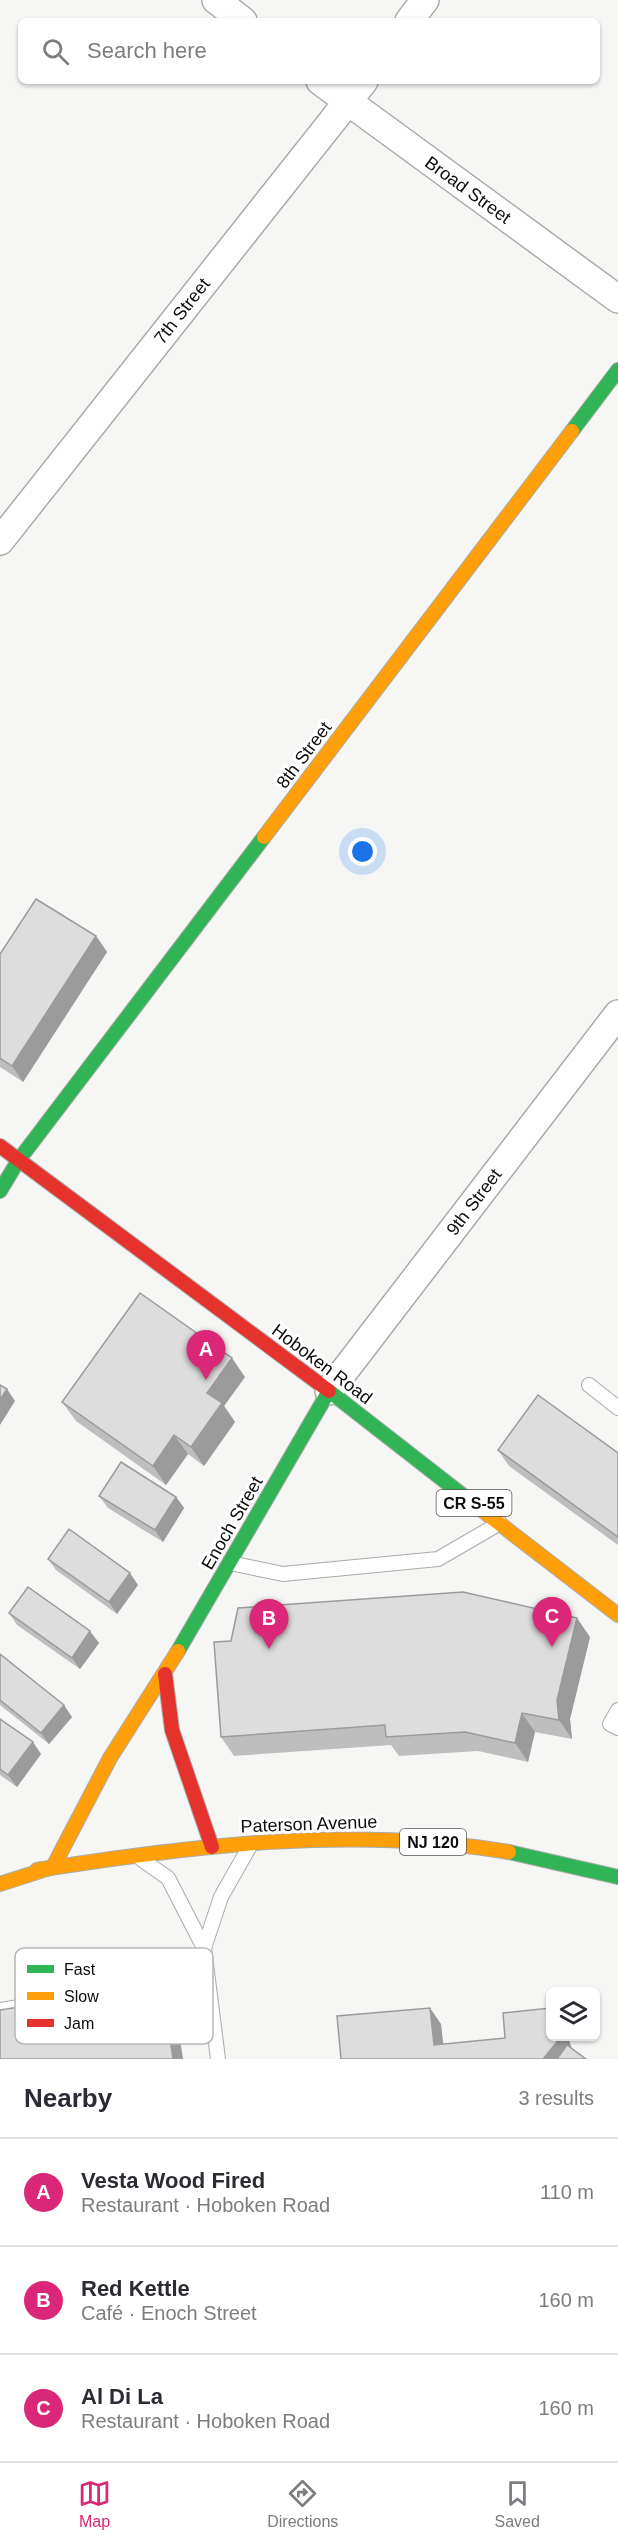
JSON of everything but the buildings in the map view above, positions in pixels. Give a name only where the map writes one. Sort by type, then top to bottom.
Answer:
[{"type":"main road","name":"8th Street","points":[[0,1191],[18,1161],[618,370]]},
{"type":"main road","name":"Hoboken Road","points":[[0,1146],[329,1391],[618,1615]]},
{"type":"main road","name":"Enoch Street","points":[[53,1867],[110,1758],[165,1674],[329,1391]]},
{"type":"main road","points":[[165,1674],[172,1730],[212,1847]]},
{"type":"main road","name":"Paterson Avenue","points":[[0,1875],[212,1847],[351,1838],[448,1843],[520,1854],[618,1877]]},
{"type":"main road","points":[[0,1884],[53,1867]]},
{"type":"street","points":[[216,0],[239,18]]},
{"type":"street","points":[[412,18],[425,0]]},
{"type":"street","name":"Broad Street","points":[[324,84],[618,299]]},
{"type":"street","name":"7th Street","points":[[0,541],[362,84]]},
{"type":"street","name":"9th Street","points":[[329,1391],[618,1014]]},
{"type":"lane","points":[[589,1385],[618,1408]]},
{"type":"lane","points":[[230,1563],[283,1574],[438,1559],[500,1523]]},
{"type":"lane","points":[[618,1710],[610,1724],[618,1728]]},
{"type":"lane","points":[[204,1948],[221,1897],[251,1843]]},
{"type":"lane","points":[[138,1856],[168,1878],[204,1948]]},
{"type":"lane","points":[[0,2010],[15,2007]]},
{"type":"lane","points":[[213,2021],[218,2059]]},
{"type":"traffic: fast","points":[[572,431],[618,370]]},
{"type":"traffic: fast","points":[[0,1191],[18,1161],[264,837]]},
{"type":"traffic: fast","points":[[178,1651],[329,1391],[465,1497]]},
{"type":"traffic: fast","points":[[509,1852],[618,1877]]},
{"type":"traffic: slow","points":[[264,837],[572,431]]},
{"type":"traffic: slow","points":[[465,1497],[618,1615]]},
{"type":"traffic: slow","points":[[53,1867],[110,1758],[178,1651]]},
{"type":"traffic: slow","points":[[37,1870],[155,1853],[273,1842],[391,1840],[450,1844],[509,1852]]},
{"type":"traffic: slow","points":[[0,1884],[53,1867]]},
{"type":"traffic: jam","points":[[0,1146],[329,1391]]},
{"type":"traffic: jam","points":[[165,1674],[172,1730],[212,1847]]},
{"type":"place","name":"Vesta Wood Fired","points":[[206,1380]]},
{"type":"place","name":"Al Di La","points":[[552,1647]]},
{"type":"place","name":"Red Kettle","points":[[269,1649]]}]
